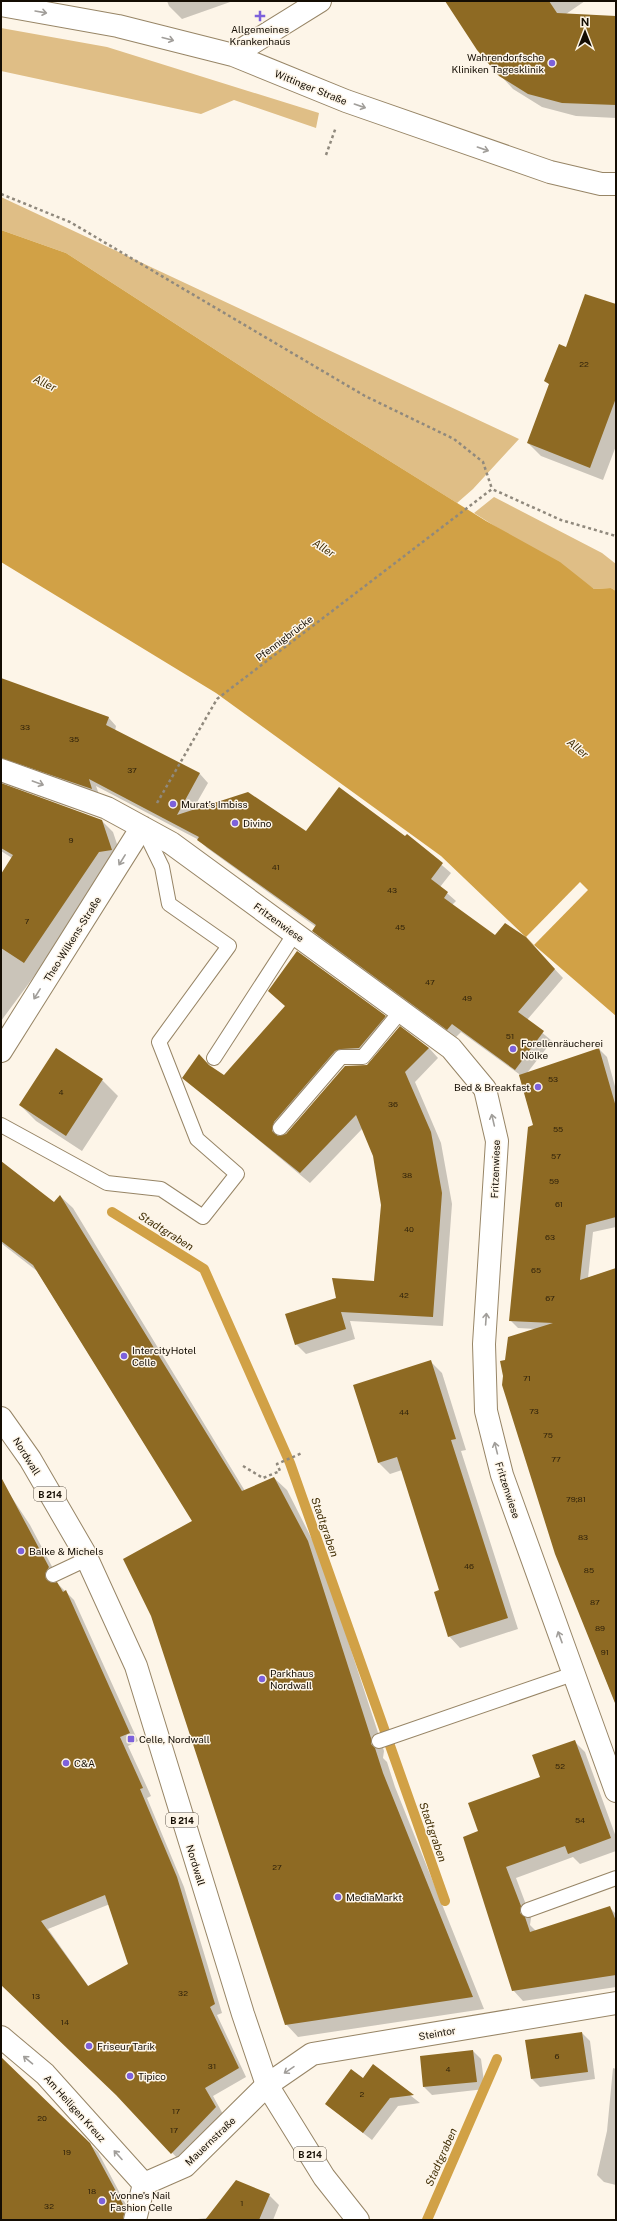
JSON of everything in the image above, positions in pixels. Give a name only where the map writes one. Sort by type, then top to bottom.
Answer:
[{"type":"street","points":[[232,55],[320,1]]},
{"type":"street","name":"Wittinger Straße","points":[[2,4],[118,26],[232,55],[346,101],[550,172],[601,184],[616,184]]},
{"type":"street","name":"Fritzenwiese","points":[[1,770],[107,808],[171,844],[451,1048],[485,1089],[498,1140],[484,1344],[486,1411],[502,1475],[616,1791]]},
{"type":"street","name":"Theo-Wilkens-Straße","points":[[1,1051],[142,827]]},
{"type":"street","name":"Nordwall","points":[[1,1418],[30,1459],[87,1559],[136,1666],[243,2014],[267,2085],[324,2177],[358,2220]]},
{"type":"street","name":"Steintor","points":[[267,2085],[312,2054],[616,2003]]},
{"type":"street","name":"Am Heiligen Kreuz","points":[[1,2037],[45,2074],[144,2184]]},
{"type":"street","name":"Mauernstraße","points":[[144,2184],[185,2166],[267,2085]]},
{"type":"street","points":[[135,2220],[144,2184]]},
{"type":"lane","points":[[1,1125],[107,1183],[161,1189],[203,1217],[237,1174],[197,1139],[159,1042],[229,946],[169,904],[162,867],[142,827]]},
{"type":"lane","points":[[214,1058],[295,933]]},
{"type":"lane","points":[[280,1128],[341,1057],[363,1057],[401,1011]]},
{"type":"lane","points":[[53,1575],[87,1559]]},
{"type":"lane","points":[[380,1741],[573,1674]]},
{"type":"lane","points":[[528,1910],[616,1878]]},
{"type":"path","points":[[1,194],[70,222],[365,396],[454,439],[483,462],[492,489],[561,520],[616,536]]},
{"type":"path","name":"Pfennigbrücke","points":[[142,827],[217,699],[492,489]]},
{"type":"path","points":[[243,1466],[263,1478],[280,1471],[277,1464],[302,1453]]},
{"type":"shaded area","points":[[1,28],[107,47],[319,113],[316,128],[234,100],[201,114],[1,71]]},
{"type":"shaded area","points":[[1,197],[519,439],[473,489],[457,503],[316,415],[66,253],[1,230]]},
{"type":"shaded area","points":[[494,497],[602,553],[616,564],[616,591],[611,588],[594,589],[474,513]]},
{"type":"water","name":"Aller","points":[[1,230],[66,253],[316,415],[486,521],[560,562],[594,589],[611,588],[616,591],[616,1016],[534,945],[441,856],[216,693],[1,562]]},
{"type":"pier","points":[[580,882],[588,890],[534,945],[526,937]]},
{"type":"building","name":"Wahrendorfsche Kliniken Tagesklinik","points":[[445,1],[549,1],[557,13],[616,16],[616,105],[562,103],[528,94],[499,76],[477,50]]},
{"type":"building","points":[[585,294],[616,304],[616,398],[590,468],[527,443],[549,384],[544,381],[559,344],[566,347]]},
{"type":"building","points":[[1,678],[109,717],[106,725],[200,773],[177,815],[248,792],[306,831],[339,787],[405,836],[407,834],[443,863],[431,879],[448,892],[444,898],[495,935],[505,923],[526,937],[555,969],[518,1012],[544,1031],[515,1070],[452,1024],[447,1030],[312,931],[316,925],[197,840],[199,837],[89,779],[92,789],[1,758]]},
{"type":"building","points":[[1,783],[102,820],[112,850],[99,852],[24,963],[1,948],[1,874],[13,855],[1,848]]},
{"type":"building","points":[[297,951],[386,1016],[359,1048],[341,1049],[335,1051],[274,1122],[272,1131],[278,1136],[286,1134],[345,1066],[367,1065],[400,1026],[429,1048],[405,1072],[431,1132],[442,1193],[433,1317],[341,1312],[346,1329],[295,1345],[285,1314],[336,1298],[332,1278],[374,1281],[381,1205],[373,1156],[356,1115],[300,1173],[182,1078],[199,1054],[209,1065],[224,1075],[285,1006],[268,991]]},
{"type":"building","points":[[56,1048],[103,1079],[66,1136],[19,1105]]},
{"type":"building","points":[[599,1048],[616,1107],[616,1217],[586,1225],[580,1280],[616,1268],[615,1703],[555,1554],[502,1385],[503,1376],[500,1361],[505,1360],[508,1337],[553,1323],[509,1321],[528,1127],[533,1125],[519,1075]]},
{"type":"building","points":[[1,1161],[54,1202],[60,1195],[242,1491],[274,1477],[308,1541],[371,1738],[371,1744],[375,1748],[383,1773],[473,1997],[285,2025],[151,1616],[123,1559],[192,1521],[33,1265],[1,1241]]},
{"type":"building","points":[[431,1360],[456,1439],[451,1440],[508,1618],[448,1637],[434,1592],[439,1590],[397,1457],[378,1463],[353,1385]]},
{"type":"building","points":[[1,1477],[49,1567],[45,1574],[46,1579],[52,1583],[57,1582],[63,1592],[66,1590],[130,1733],[120,1737],[143,1788],[140,1789],[177,1877],[215,2004],[210,2007],[239,2068],[205,2088],[216,2107],[171,2154],[116,2095],[1,1985]],"holes":[[[105,1895],[128,1964],[88,1986],[41,1921]]]},
{"type":"building","points":[[575,1740],[611,1838],[568,1854],[565,1846],[506,1867],[521,1906],[520,1913],[525,1917],[530,1932],[610,1906],[616,1921],[616,1975],[512,1991],[463,1837],[478,1831],[468,1803],[540,1777],[532,1755]]},
{"type":"building","points":[[582,2032],[588,2072],[531,2079],[525,2040]]},
{"type":"building","points":[[473,2050],[477,2082],[423,2087],[420,2056]]},
{"type":"building","points":[[1,2057],[90,2143],[125,2208],[123,2220],[1,2220]]},
{"type":"building","points":[[373,2064],[414,2095],[390,2098],[363,2133],[325,2104],[351,2069],[363,2078]]},
{"type":"building","points":[[236,2180],[270,2194],[259,2220],[205,2220]]},
{"type":"waterway","name":"Stadtgraben","points":[[112,1212],[204,1269],[290,1463],[445,1901]]},
{"type":"waterway","name":"Stadtgraben","points":[[427,2220],[497,2059]]},
{"type":"place","name":"Allgemeines Krankenhaus","points":[[260,16]]},
{"type":"place","name":"Wahrendorfsche Kliniken Tagesklinik","points":[[552,63]]},
{"type":"place","name":"Murat's Imbiss","points":[[173,804]]},
{"type":"place","name":"Divino","points":[[235,823]]},
{"type":"place","name":"Forellenräucherei Nölke","points":[[513,1049]]},
{"type":"place","name":"Bed & Breakfast","points":[[538,1087]]},
{"type":"place","name":"IntercityHotel Celle","points":[[124,1356]]},
{"type":"place","name":"Balke & Michels","points":[[21,1551]]},
{"type":"place","name":"Parkhaus Nordwall","points":[[262,1679]]},
{"type":"place","name":"Celle, Nordwall","points":[[131,1739]]},
{"type":"place","name":"C&A","points":[[66,1763]]},
{"type":"place","name":"MediaMarkt","points":[[338,1897]]},
{"type":"place","name":"Friseur Tarik","points":[[89,2046]]},
{"type":"place","name":"Tipico","points":[[130,2076]]},
{"type":"place","name":"Yvonne's Nail Fashion Celle","points":[[102,2201]]}]
